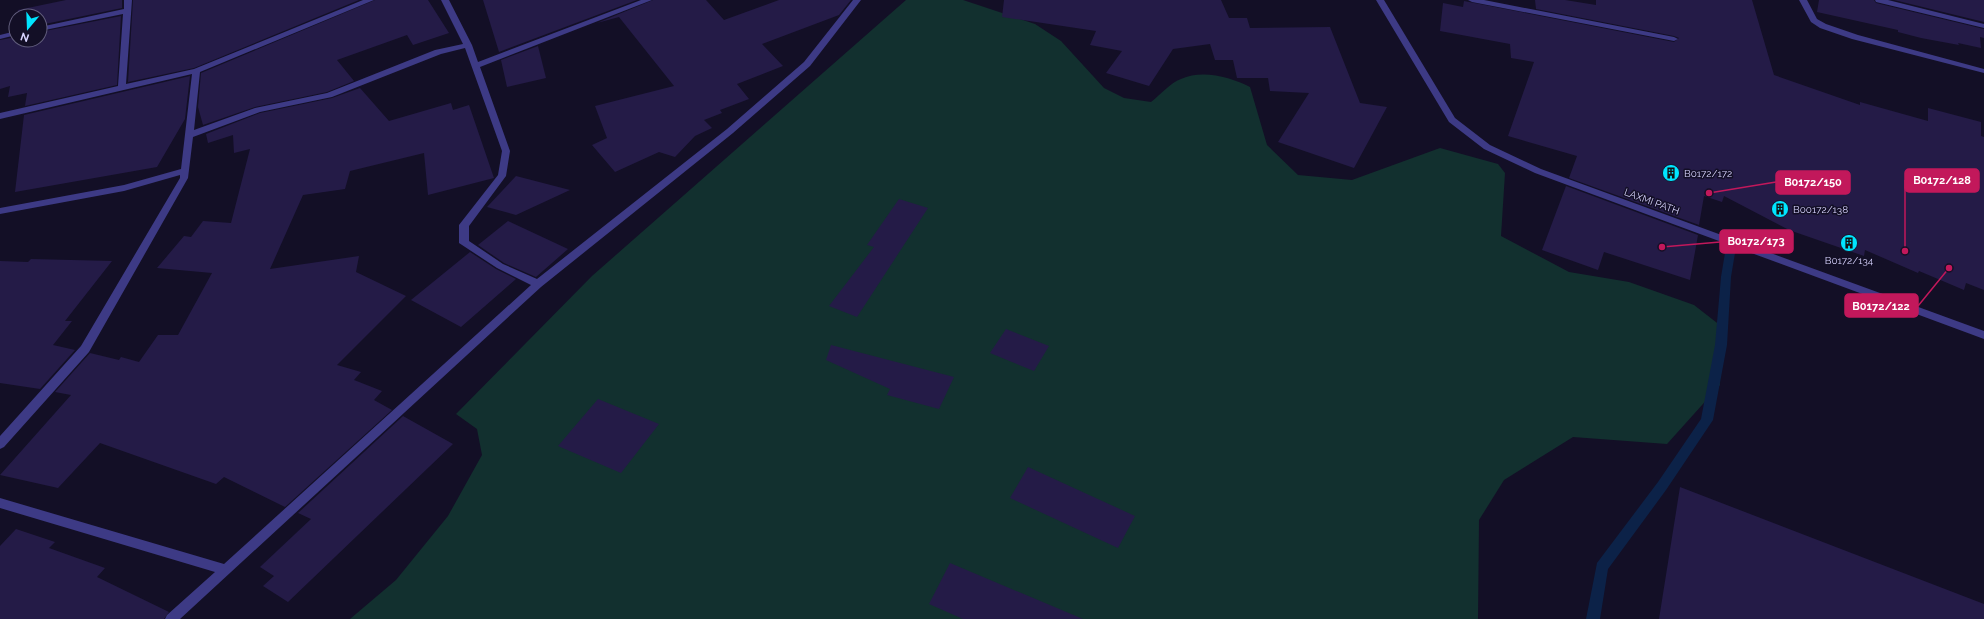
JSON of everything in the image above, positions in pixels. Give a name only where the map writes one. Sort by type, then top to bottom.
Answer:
[{"type":"street","points":[[122,88],[126,11],[128,0]]},
{"type":"street","points":[[0,116],[196,71],[370,0]]},
{"type":"street","points":[[445,0],[468,45],[506,151],[502,176],[464,225],[464,243],[500,266],[538,284]]},
{"type":"street","points":[[476,66],[648,0]]},
{"type":"street","points":[[171,619],[538,284],[730,131],[808,64],[857,0]]},
{"type":"street","name":"LAXMI PATH","points":[[1380,0],[1452,120],[1487,147],[1538,171],[1984,335]]},
{"type":"street","points":[[1472,0],[1674,39]]},
{"type":"street","points":[[1803,0],[1814,20],[1823,26],[1855,37],[1984,71]]},
{"type":"street","points":[[1879,0],[1984,26]]},
{"type":"street","points":[[48,26],[126,11]]},
{"type":"street","points":[[189,135],[258,110],[329,95],[438,52],[468,45]]},
{"type":"street","points":[[0,444],[84,349],[184,178],[196,71]]},
{"type":"street","points":[[0,211],[124,188],[185,171]]},
{"type":"street","points":[[0,503],[226,570]]},
{"type":"green space","points":[[906,0],[963,0],[1035,24],[1061,41],[1104,88],[1124,98],[1151,102],[1169,86],[1189,76],[1207,74],[1225,77],[1242,83],[1250,87],[1267,145],[1298,175],[1352,180],[1440,148],[1498,164],[1505,173],[1501,236],[1569,272],[1629,282],[1694,305],[1721,326],[1720,385],[1667,444],[1573,437],[1504,480],[1479,520],[1478,619],[350,619],[396,580],[448,516],[482,455],[477,429],[456,414],[592,276]]},
{"type":"building","points":[[66,0],[122,0],[122,8],[48,23],[48,8],[28,8]]},
{"type":"building","points":[[133,0],[359,0],[194,68],[128,82]]},
{"type":"building","points":[[375,0],[428,0],[449,33],[413,45],[407,35],[337,60],[354,81],[327,92],[255,107],[203,125],[198,107],[201,73]]},
{"type":"building","points":[[483,0],[637,0],[499,52]]},
{"type":"building","points":[[653,0],[706,0],[724,20],[779,0],[851,0],[839,15],[762,44],[783,66],[737,84],[749,99],[720,110],[722,113],[704,120],[712,128],[695,136],[675,157],[659,152],[615,172],[592,145],[607,138],[595,106],[674,86],[619,17],[597,23]]},
{"type":"building","points":[[1004,0],[1221,0],[1229,18],[1247,18],[1250,28],[1330,27],[1360,103],[1387,107],[1354,168],[1278,142],[1309,93],[1270,91],[1268,78],[1237,78],[1233,60],[1215,60],[1210,44],[1173,49],[1149,86],[1106,73],[1122,51],[1090,45],[1096,31],[1002,17]]},
{"type":"building","points":[[1535,0],[1565,0],[1596,5],[1596,0],[1752,0],[1774,75],[1860,105],[1860,102],[1928,121],[1928,108],[1981,122],[1981,136],[1984,137],[1984,290],[1966,283],[1964,290],[1919,271],[1918,273],[1865,250],[1864,256],[1789,230],[1724,196],[1722,202],[1704,196],[1699,225],[1569,178],[1577,156],[1508,136],[1534,62],[1511,58],[1510,44],[1440,31],[1443,3],[1463,7],[1464,1],[1674,42],[1679,38],[1536,9]]},
{"type":"building","points":[[1819,0],[1874,0],[1876,3],[1984,29],[1984,38],[1980,37],[1981,48],[1921,38],[1898,32],[1898,30],[1817,12]]},
{"type":"building","points":[[1894,0],[1984,0],[1984,22]]},
{"type":"building","points":[[121,16],[117,85],[25,106],[27,93],[8,97],[10,86],[0,89],[0,40],[8,38],[8,48],[48,48],[48,30]]},
{"type":"building","points":[[538,46],[546,78],[507,87],[501,60]]},
{"type":"building","points":[[190,76],[185,119],[157,167],[15,192],[24,115]]},
{"type":"building","points":[[360,88],[389,121],[451,103],[453,110],[469,105],[494,178],[428,195],[424,153],[350,171],[345,189],[303,195],[270,269],[359,256],[356,272],[406,296],[337,365],[361,372],[354,380],[382,391],[374,400],[392,410],[285,507],[224,477],[216,484],[100,443],[58,488],[0,475],[71,395],[55,392],[90,353],[119,360],[121,357],[139,362],[158,335],[178,335],[212,273],[157,268],[184,236],[191,237],[203,221],[231,223],[250,149],[234,153],[233,135],[208,143],[206,134],[260,113],[332,98]]},
{"type":"building","points":[[516,176],[570,190],[516,215],[487,207]]},
{"type":"building","points":[[1566,186],[1698,235],[1690,280],[1604,252],[1598,270],[1542,250]]},
{"type":"building","points":[[899,199],[928,208],[857,317],[829,306],[874,247],[867,245]]},
{"type":"building","points":[[508,221],[568,249],[536,277],[504,263],[478,245]]},
{"type":"building","points":[[470,252],[496,269],[516,279],[461,327],[411,300]]},
{"type":"building","points":[[31,259],[112,261],[65,321],[72,321],[53,345],[75,350],[40,389],[0,383],[0,261],[28,262]]},
{"type":"building","points":[[1006,329],[1049,346],[1034,371],[990,353]]},
{"type":"building","points":[[831,345],[954,377],[939,409],[887,395],[890,389],[826,360]]},
{"type":"building","points":[[598,399],[659,424],[621,473],[558,446]]},
{"type":"building","points":[[403,416],[453,444],[288,602],[263,586],[274,576],[260,567],[311,519],[298,513]]},
{"type":"building","points":[[1028,467],[1135,516],[1118,548],[1010,498]]},
{"type":"building","points":[[1680,487],[1984,604],[1984,619],[1659,619]]},
{"type":"building","points":[[16,529],[55,542],[49,548],[105,568],[97,577],[169,612],[164,619],[0,619],[0,546]]},
{"type":"building","points":[[950,563],[1083,619],[963,619],[929,604]]},
{"type":"waterway","points":[[1593,619],[1602,567],[1662,486],[1707,420],[1721,345],[1726,277],[1731,247]]},
{"type":"place","name":"B0172/172","points":[[1671,173]]},
{"type":"place","name":"B0172/150","points":[[1709,193]]},
{"type":"place","name":"B00172/138","points":[[1780,209]]},
{"type":"place","name":"B0172/134","points":[[1849,243]]},
{"type":"place","name":"B0172/173","points":[[1662,247]]},
{"type":"place","name":"B0172/128","points":[[1905,251]]},
{"type":"place","name":"B0172/122","points":[[1949,268]]}]
